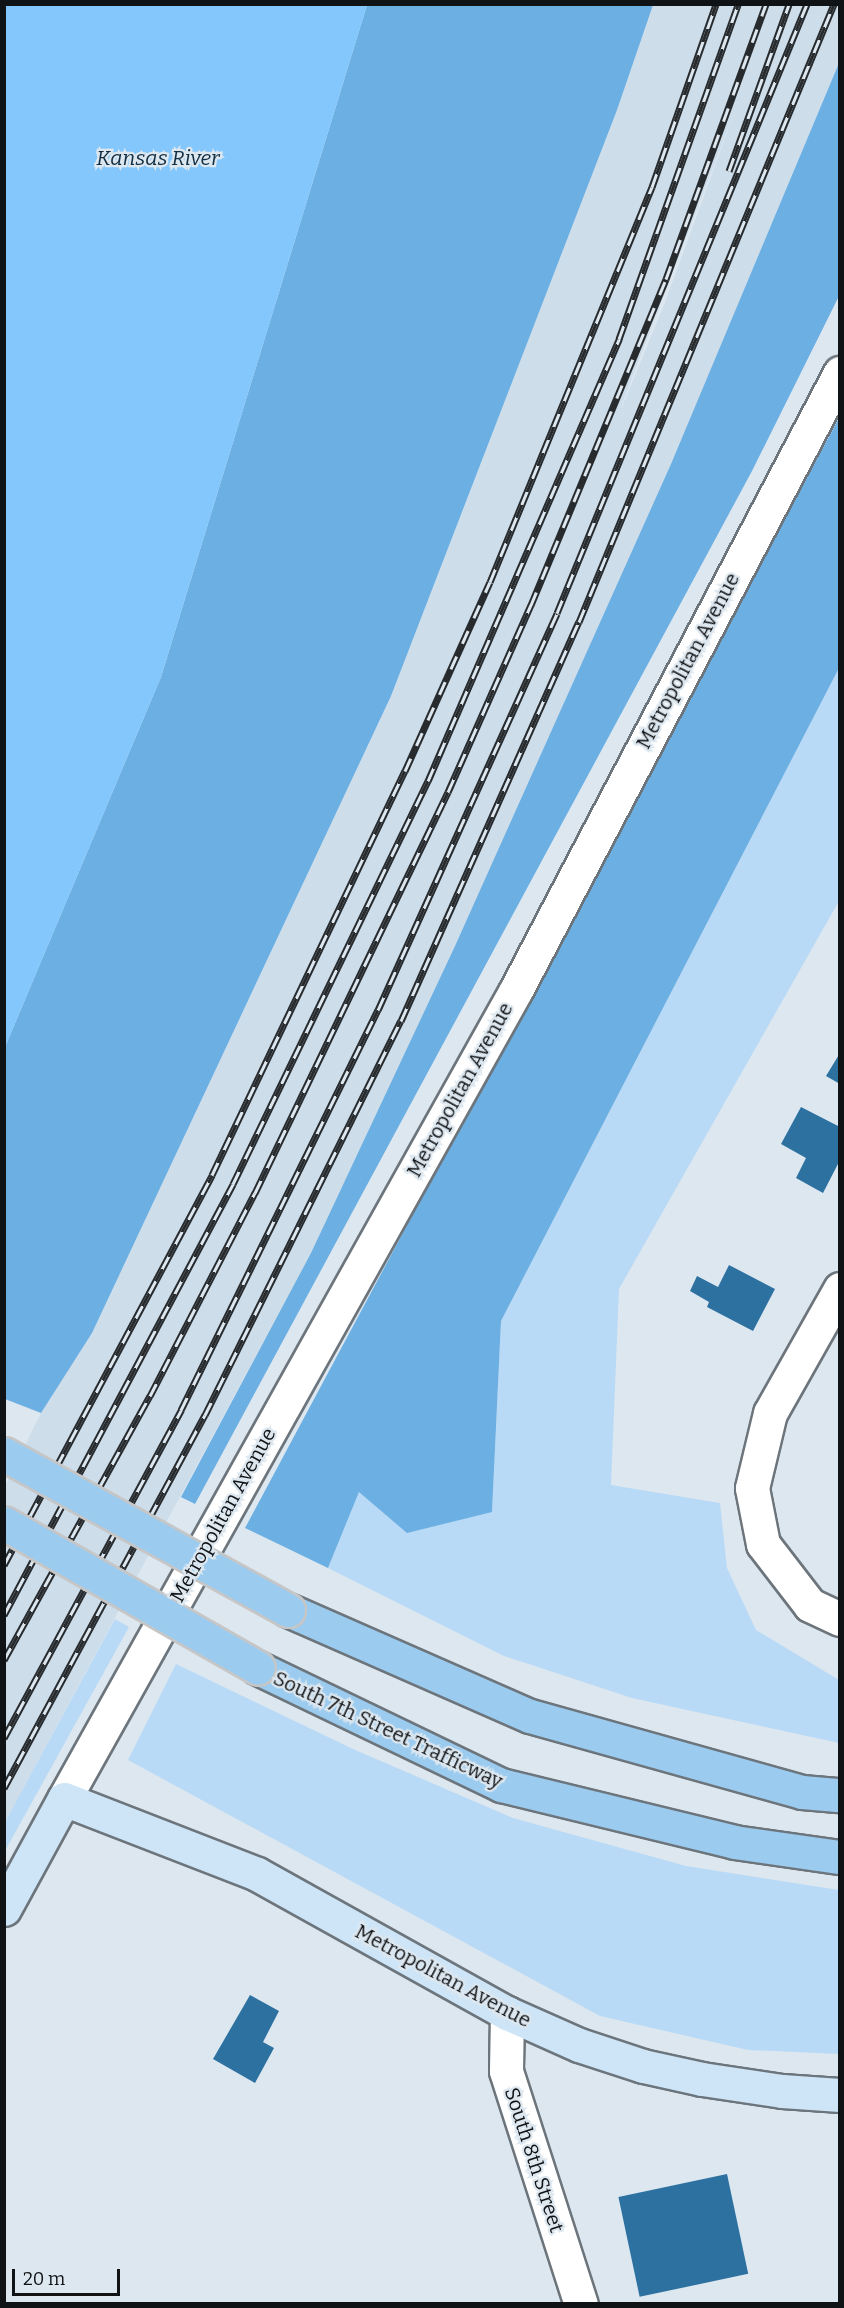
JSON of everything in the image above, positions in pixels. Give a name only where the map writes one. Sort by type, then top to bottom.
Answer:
[{"type":"main road","points":[[4,1454],[288,1610],[530,1716],[802,1792],[840,1795]]},
{"type":"main road","name":"South 7th Street Trafficway","points":[[4,1523],[258,1668],[501,1785],[734,1842],[840,1857]]},
{"type":"main road","name":"Metropolitan Avenue","points":[[4,1909],[64,1799],[257,1874],[507,2013],[579,2045],[643,2066],[782,2091],[840,2095]]},
{"type":"street","name":"Metropolitan Avenue","points":[[64,1799],[516,990],[840,373]]},
{"type":"street","points":[[840,1290],[770,1413],[752,1488],[763,1544],[810,1605],[840,1618]]},
{"type":"street","name":"South 8th Street","points":[[507,2013],[506,2071],[581,2304]]},
{"type":"shaded area","points":[[367,5],[653,5],[617,110],[391,696],[92,1333],[41,1413],[5,1399],[5,1047],[161,677]]},
{"type":"shaded area","points":[[653,5],[839,5],[839,63],[671,464],[455,946],[311,1253],[5,1822],[5,1486],[41,1413],[92,1333],[391,696],[617,110]],"holes":[[[739,100],[664,305],[621,407]]]},
{"type":"shaded area","points":[[839,63],[839,296],[752,471],[195,1504],[181,1497],[311,1253],[455,946],[671,464]]},
{"type":"shaded area","points":[[839,418],[839,668],[501,1321],[492,1512],[407,1533],[359,1492],[328,1568],[245,1528]]},
{"type":"shaded area","points":[[839,668],[839,901],[619,1289],[611,1485],[720,1503],[727,1568],[756,1630],[839,1680],[839,1743],[632,1698],[504,1656],[328,1568],[359,1492],[492,1512],[501,1321]]},
{"type":"shaded area","points":[[115,1619],[129,1627],[5,1851],[5,1822]]},
{"type":"shaded area","points":[[176,1664],[353,1749],[513,1818],[686,1866],[839,1890],[839,2054],[748,2050],[600,2016],[128,1760]]},
{"type":"water","name":"Kansas River","points":[[5,4],[367,5],[161,677],[5,1047]]},
{"type":"building","points":[[840,1053],[840,1084],[826,1076]]},
{"type":"building","points":[[801,1107],[840,1127],[840,1160],[823,1193],[796,1178],[806,1158],[781,1144]]},
{"type":"building","points":[[729,1265],[775,1289],[753,1331],[707,1307],[709,1302],[690,1291],[697,1276],[718,1287]]},
{"type":"building","points":[[250,1995],[279,2011],[263,2042],[274,2048],[255,2083],[213,2059]]},
{"type":"building","points":[[727,2174],[748,2274],[640,2297],[618,2197]]},
{"type":"railway","points":[[4,1565],[212,1175],[405,771],[490,582],[652,187],[716,4]]},
{"type":"railway","points":[[4,1615],[233,1184],[428,781],[619,339],[738,4]]},
{"type":"railway","points":[[4,1660],[150,1396],[255,1193],[448,792],[531,605],[666,279],[766,4]]},
{"type":"railway","points":[[729,171],[789,4]]},
{"type":"railway","points":[[4,1738],[181,1410],[378,1010],[557,613],[807,4]]},
{"type":"railway","points":[[4,1788],[205,1415],[401,1021],[579,622],[834,4]]}]
